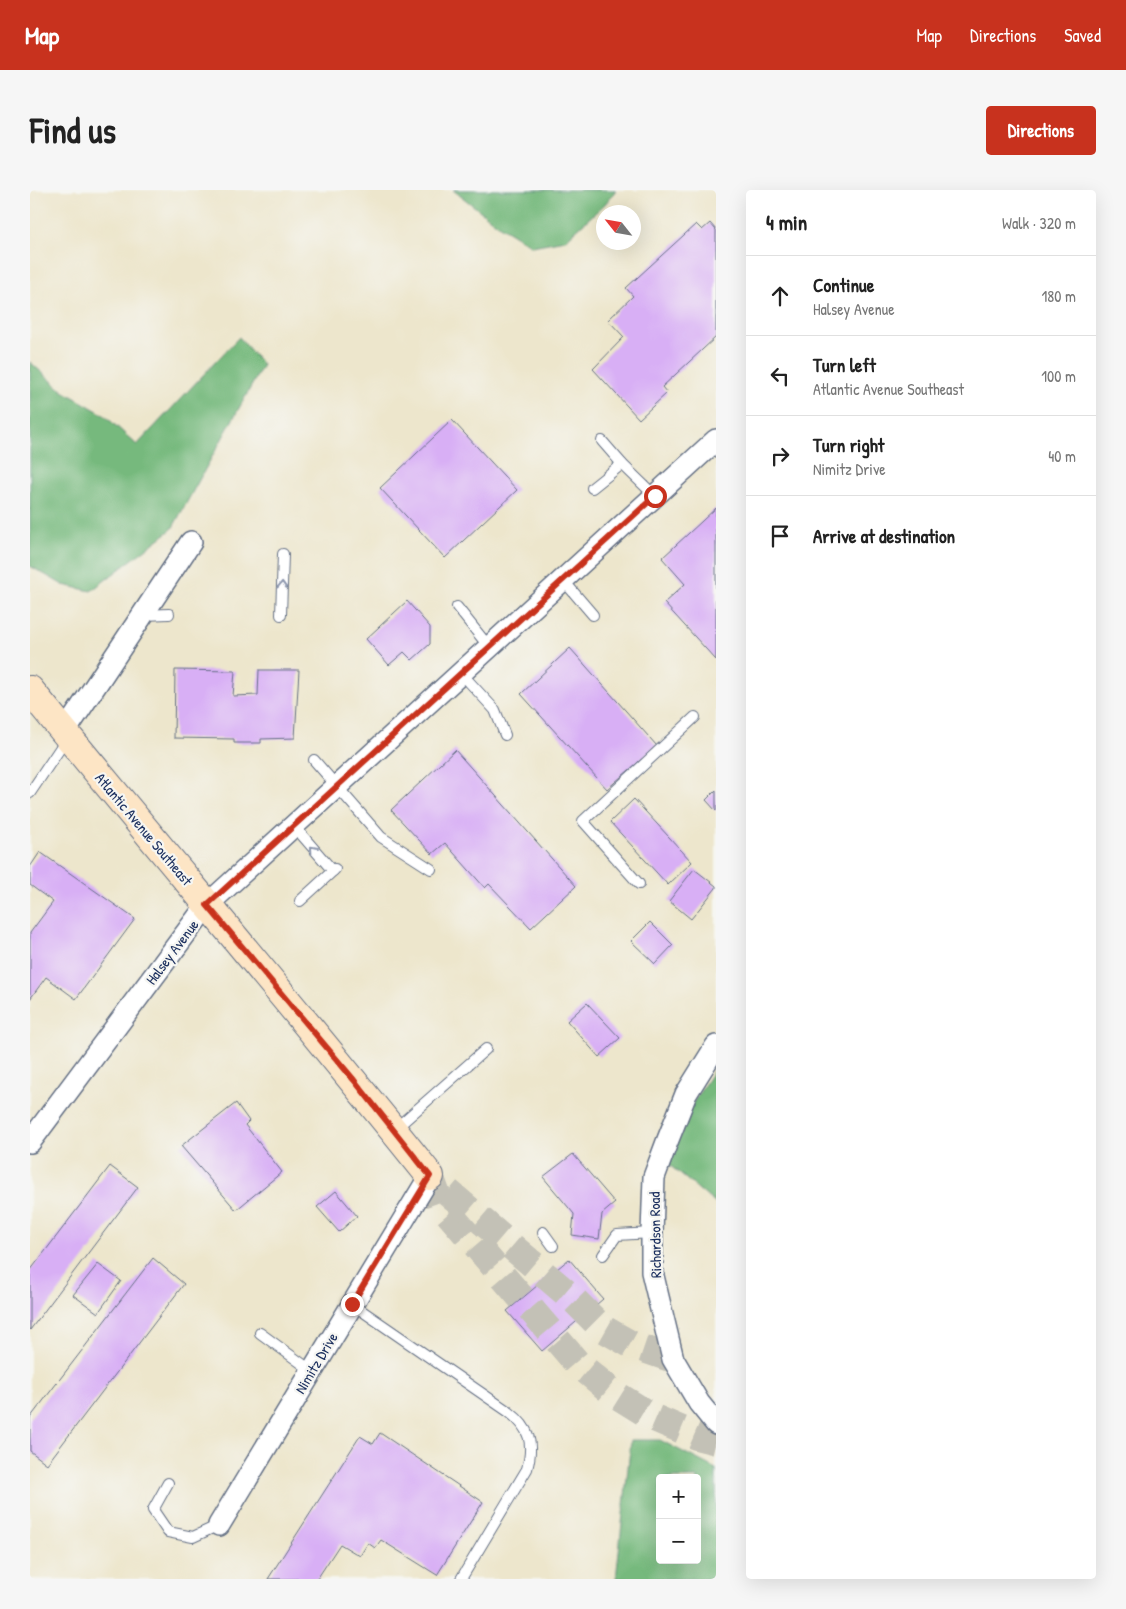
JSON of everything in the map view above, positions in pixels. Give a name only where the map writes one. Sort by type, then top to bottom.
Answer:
[{"type":"street","name":"Halsey Avenue","points":[[30,1142],[207,905],[716,440]]},
{"type":"street","points":[[66,735],[142,614],[189,551]]},
{"type":"street","name":"Atlantic Avenue Southeast","points":[[33,701],[66,735],[354,1080],[430,1176]]},
{"type":"street","name":"Richardson Road","points":[[716,1046],[686,1094],[654,1177],[652,1233],[652,1272],[673,1359],[699,1403],[716,1424]]},
{"type":"street","name":"Nimitz Drive","points":[[219,1525],[430,1176]]},
{"type":"lane","points":[[602,441],[622,464],[655,496]]},
{"type":"lane","points":[[592,488],[622,464]]},
{"type":"lane","points":[[280,615],[283,554]]},
{"type":"lane","points":[[563,580],[592,615]]},
{"type":"lane","points":[[457,607],[489,647]]},
{"type":"lane","points":[[142,614],[169,614]]},
{"type":"lane","points":[[461,673],[495,710],[506,735]]},
{"type":"lane","points":[[639,884],[583,821],[695,717]]},
{"type":"lane","points":[[30,793],[66,735]]},
{"type":"lane","points":[[314,760],[380,837],[431,869]]},
{"type":"lane","points":[[294,826],[334,870],[300,901]]},
{"type":"lane","points":[[393,1130],[486,1049]]},
{"type":"lane","points":[[543,1232],[554,1246]]},
{"type":"lane","points":[[604,1255],[618,1235],[652,1233]]},
{"type":"lane","points":[[352,1304],[509,1412],[520,1420],[528,1431],[530,1452],[527,1469],[461,1579]]},
{"type":"lane","points":[[260,1333],[312,1371]]},
{"type":"lane","points":[[168,1484],[153,1510],[168,1532],[193,1537],[219,1525]]},
{"type":"green space","points":[[453,190],[616,190],[604,205],[596,205],[596,212],[565,240],[532,246],[501,227]]},
{"type":"green space","points":[[239,337],[263,365],[172,529],[91,591],[63,585],[30,566],[30,362],[63,391],[103,414],[137,445]]},
{"type":"green space","points":[[716,1067],[716,1204],[661,1158],[667,1142]]},
{"type":"green space","points":[[631,1440],[660,1440],[716,1469],[716,1579],[616,1579]]},
{"type":"building","points":[[710,223],[716,230],[716,337],[662,387],[667,393],[639,419],[593,369],[624,337],[608,320],[633,296],[626,288],[696,224],[702,230]]},
{"type":"building","points":[[452,420],[517,490],[445,558],[380,488]]},
{"type":"building","points":[[716,508],[716,660],[664,603],[685,584],[662,558]]},
{"type":"building","points":[[407,601],[430,627],[430,644],[412,660],[404,652],[389,665],[366,639]]},
{"type":"building","points":[[570,648],[657,746],[607,789],[521,694]]},
{"type":"building","points":[[175,670],[235,671],[233,696],[258,695],[259,670],[299,670],[295,738],[261,739],[261,743],[234,743],[234,739],[174,738]]},
{"type":"building","points":[[455,750],[576,886],[531,928],[489,884],[485,888],[445,843],[432,854],[391,810]]},
{"type":"building","points":[[716,790],[716,811],[706,800]]},
{"type":"building","points":[[634,799],[692,862],[668,885],[610,822]]},
{"type":"building","points":[[40,852],[135,919],[76,999],[46,977],[30,999],[30,933],[53,902],[30,885],[30,867]]},
{"type":"building","points":[[694,869],[716,886],[716,888],[691,919],[669,901]]},
{"type":"building","points":[[650,922],[673,945],[655,964],[631,941]]},
{"type":"building","points":[[587,1003],[620,1038],[599,1057],[567,1021]]},
{"type":"building","points":[[236,1103],[249,1121],[245,1125],[282,1172],[236,1210],[181,1146]]},
{"type":"building","points":[[573,1154],[615,1203],[602,1214],[599,1239],[572,1235],[574,1214],[543,1177]]},
{"type":"building","points":[[110,1166],[138,1187],[30,1330],[30,1271]]},
{"type":"building","points":[[336,1191],[357,1216],[339,1232],[317,1207]]},
{"type":"building","points":[[153,1258],[184,1284],[47,1464],[30,1451],[30,1418]]},
{"type":"building","points":[[569,1259],[603,1299],[542,1351],[507,1311]]},
{"type":"building","points":[[98,1264],[121,1281],[98,1313],[73,1295]]},
{"type":"building","points":[[380,1433],[483,1502],[437,1575],[381,1540],[375,1548],[368,1543],[360,1556],[340,1544],[317,1579],[268,1579],[360,1436],[373,1444]]},
{"type":"tunnel","points":[[430,1176],[440,1203],[577,1363],[612,1392],[652,1417],[696,1436],[716,1441]]},
{"type":"tunnel","points":[[448,1192],[571,1297],[602,1328],[632,1345],[673,1359]]},
{"type":"route","points":[[352,1304],[430,1176],[354,1080],[207,905],[655,496]]}]
